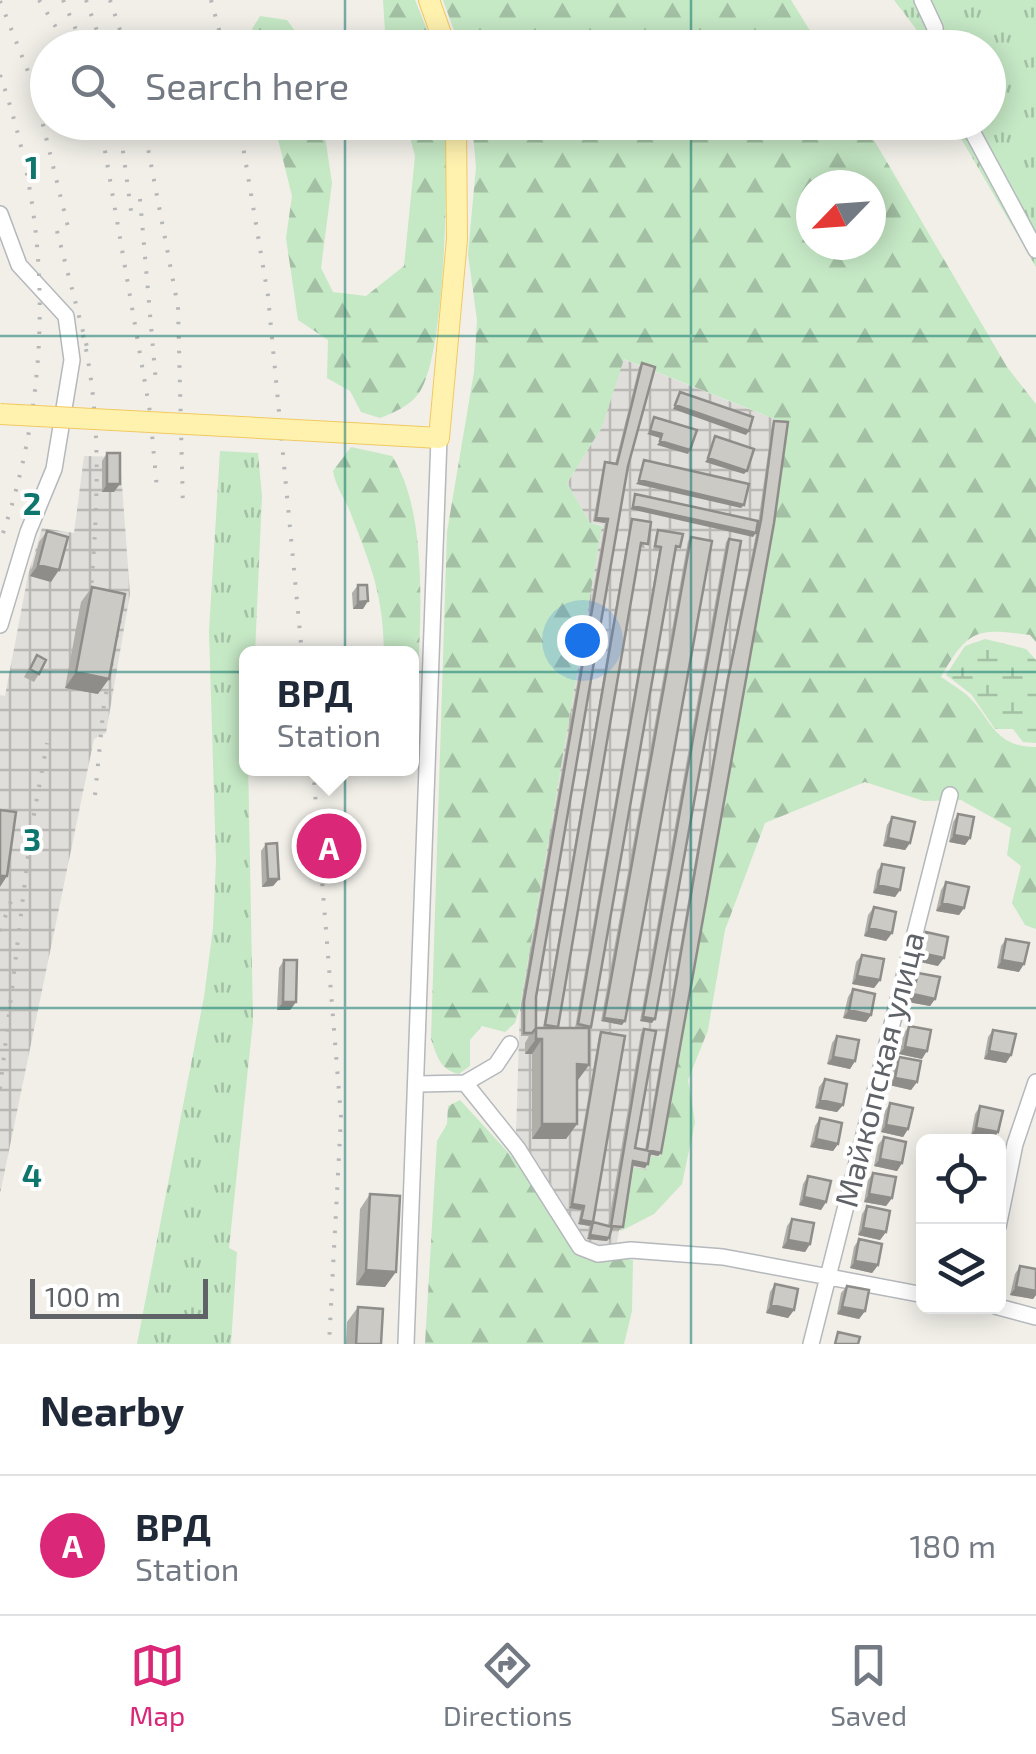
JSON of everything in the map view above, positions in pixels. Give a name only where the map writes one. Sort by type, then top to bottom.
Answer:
[{"type":"main road","points":[[429,0],[440,30]]},
{"type":"main road","points":[[0,414],[439,438],[456,239],[456,140]]},
{"type":"street","points":[[922,0],[935,30]]},
{"type":"street","points":[[977,140],[1036,250]]},
{"type":"street","points":[[0,214],[18,265],[66,316],[72,360],[54,469],[28,532],[0,625]]},
{"type":"street","points":[[406,1344],[419,1084],[439,438]]},
{"type":"street","name":"Майкопская улица","points":[[812,1344],[826,1274],[950,795]]},
{"type":"street","points":[[419,1084],[465,1084],[496,1065],[510,1044]]},
{"type":"street","points":[[999,1224],[1015,1144],[1036,1082]]},
{"type":"street","points":[[465,1084],[518,1149],[580,1246],[598,1254],[632,1250],[723,1258],[916,1293]]},
{"type":"street","points":[[1006,1309],[1036,1317]]},
{"type":"shaded area","points":[[623,359],[787,424],[659,1158],[646,1170],[631,1168],[616,1247],[598,1248],[583,1242],[516,1133],[520,1007],[602,525],[590,523],[567,483],[602,427]]},
{"type":"shaded area","points":[[84,456],[120,457],[130,594],[106,733],[94,739],[0,1194],[0,695],[5,696],[28,575],[42,528],[74,533]]},
{"type":"green space","points":[[383,0],[415,0],[427,30],[385,30]]},
{"type":"green space","points":[[443,0],[791,0],[810,30],[454,30]]},
{"type":"green space","points":[[894,0],[1036,0],[1036,267],[962,140],[1006,140],[1006,30],[916,29]]},
{"type":"green space","points":[[260,16],[287,20],[294,30],[252,30]]},
{"type":"green space","points":[[278,140],[326,140],[332,183],[321,268],[333,292],[366,296],[404,266],[415,156],[411,140],[445,140],[445,221],[435,342],[419,393],[396,411],[380,418],[361,412],[350,391],[327,378],[328,340],[298,320],[286,238],[292,196]]},
{"type":"green space","points":[[474,140],[874,140],[1007,367],[1036,404],[1036,642],[1030,635],[976,635],[959,649],[941,677],[968,696],[1002,737],[1036,747],[1036,929],[1025,925],[1012,903],[1021,866],[1007,855],[1011,828],[961,800],[924,801],[865,782],[765,823],[725,930],[708,1030],[688,1080],[695,1122],[682,1184],[654,1214],[621,1231],[631,1167],[646,1170],[649,1156],[659,1157],[787,424],[624,359],[602,427],[567,483],[590,523],[602,526],[520,1007],[515,1023],[505,1032],[482,1026],[470,1040],[470,1066],[459,1074],[453,1072],[440,1061],[431,1039],[447,532],[474,372],[477,320],[468,254],[476,167]]},
{"type":"green space","points":[[351,447],[392,456],[406,486],[415,522],[419,649],[383,646],[375,582],[333,471]]},
{"type":"green space","points":[[220,451],[258,453],[262,496],[255,646],[239,646],[239,776],[248,776],[253,1021],[229,1248],[237,1252],[231,1344],[137,1344],[204,997],[213,928],[216,861],[209,631]]},
{"type":"green space","points":[[985,639],[1026,649],[1036,660],[1036,743],[1023,742],[1013,729],[995,729],[971,694],[946,675],[965,646]]},
{"type":"green space","points":[[460,1100],[516,1161],[573,1251],[633,1260],[632,1311],[624,1344],[425,1344],[437,1141],[447,1124],[448,1106]]},
{"type":"building","points":[[642,363],[655,367],[628,466],[536,997],[536,1028],[532,1033],[524,1033],[524,1001],[608,519],[596,518],[605,462],[617,464]]},
{"type":"building","points":[[680,392],[753,417],[749,431],[675,405]]},
{"type":"building","points":[[654,417],[697,430],[690,450],[660,441],[662,434],[650,431]]},
{"type":"building","points":[[774,421],[788,422],[774,523],[661,1153],[647,1150],[728,679],[761,520]]},
{"type":"building","points":[[715,436],[754,449],[747,471],[708,458]]},
{"type":"building","points":[[107,453],[120,453],[120,484],[107,484]]},
{"type":"building","points":[[644,460],[749,484],[744,505],[639,480]]},
{"type":"building","points":[[635,494],[758,521],[756,533],[633,506]]},
{"type":"building","points":[[632,519],[651,522],[648,544],[641,543],[558,1027],[545,1025]]},
{"type":"building","points":[[658,530],[683,534],[680,547],[676,546],[591,1027],[578,1024],[661,547],[655,546]]},
{"type":"building","points":[[47,531],[68,537],[59,570],[38,565]]},
{"type":"building","points":[[691,537],[712,541],[625,1021],[604,1018]]},
{"type":"building","points":[[729,539],[741,541],[655,1019],[643,1017]]},
{"type":"building","points":[[358,585],[367,585],[368,601],[358,602]]},
{"type":"building","points":[[92,587],[125,594],[109,679],[76,672]]},
{"type":"building","points":[[37,655],[46,660],[39,674],[30,669]]},
{"type":"building","points":[[0,810],[16,812],[7,876],[0,876]]},
{"type":"building","points":[[958,814],[974,817],[970,838],[954,835]]},
{"type":"building","points":[[892,817],[915,822],[910,843],[888,838]]},
{"type":"building","points":[[277,843],[279,879],[268,879],[266,844]]},
{"type":"building","points":[[882,864],[904,868],[900,890],[878,885]]},
{"type":"building","points":[[946,882],[969,887],[964,908],[942,903]]},
{"type":"building","points":[[874,907],[896,912],[892,933],[869,928]]},
{"type":"building","points":[[926,932],[948,937],[944,958],[921,953]]},
{"type":"building","points":[[1006,939],[1029,943],[1024,964],[1002,960]]},
{"type":"building","points":[[862,955],[884,959],[880,980],[857,976]]},
{"type":"building","points":[[284,960],[297,960],[296,1002],[283,1002]]},
{"type":"building","points":[[918,973],[940,977],[935,999],[913,994]]},
{"type":"building","points":[[853,989],[875,994],[871,1015],[849,1010]]},
{"type":"building","points":[[909,1026],[931,1030],[927,1051],[905,1047]]},
{"type":"building","points":[[536,1028],[589,1028],[589,1065],[577,1064],[577,1124],[542,1124],[542,1039],[536,1039]]},
{"type":"building","points":[[644,1029],[656,1031],[635,1148],[650,1151],[648,1164],[633,1161],[623,1227],[611,1226]]},
{"type":"building","points":[[993,1030],[1016,1034],[1011,1055],[989,1051]]},
{"type":"building","points":[[601,1032],[625,1036],[593,1222],[581,1220],[584,1206],[572,1204]]},
{"type":"building","points":[[837,1036],[859,1040],[855,1061],[833,1057]]},
{"type":"building","points":[[899,1057],[921,1061],[917,1082],[895,1078]]},
{"type":"building","points":[[825,1079],[847,1084],[843,1105],[820,1100]]},
{"type":"building","points":[[890,1103],[913,1108],[908,1129],[886,1125]]},
{"type":"building","points":[[980,1106],[1003,1111],[998,1132],[976,1128]]},
{"type":"building","points":[[820,1118],[842,1123],[838,1144],[816,1139]]},
{"type":"building","points":[[884,1137],[906,1142],[902,1163],[880,1159]]},
{"type":"building","points":[[873,1173],[896,1177],[892,1198],[869,1194]]},
{"type":"building","points":[[808,1176],[831,1181],[826,1202],[804,1197]]},
{"type":"building","points":[[370,1194],[400,1196],[396,1272],[366,1270]]},
{"type":"building","points":[[867,1206],[890,1211],[886,1232],[863,1228]]},
{"type":"building","points":[[792,1219],[814,1223],[810,1244],[788,1240]]},
{"type":"building","points":[[593,1222],[612,1227],[609,1238],[590,1235]]},
{"type":"building","points":[[859,1239],[882,1244],[878,1265],[855,1261]]},
{"type":"building","points":[[1020,1266],[1036,1269],[1036,1291],[1016,1287]]},
{"type":"building","points":[[775,1284],[798,1289],[794,1310],[771,1305]]},
{"type":"building","points":[[847,1286],[869,1290],[865,1311],[842,1307]]},
{"type":"building","points":[[358,1307],[383,1309],[381,1344],[356,1344]]},
{"type":"building","points":[[838,1332],[860,1337],[858,1344],[835,1344]]},
{"type":"railway","points":[[39,0],[58,30]]},
{"type":"railway","points":[[63,0],[76,30]]},
{"type":"railway","points":[[86,0],[97,30]]},
{"type":"railway","points":[[110,0],[120,30]]},
{"type":"railway","points":[[211,0],[219,30]]},
{"type":"railway","points":[[0,1],[30,76]]},
{"type":"railway","points":[[0,75],[30,190],[40,308],[30,426],[0,542]]},
{"type":"railway","points":[[47,140],[68,227]]},
{"type":"railway","points":[[103,140],[150,412],[157,489]]},
{"type":"railway","points":[[121,140],[132,218]]},
{"type":"railway","points":[[146,140],[178,307],[183,509]]},
{"type":"railway","points":[[242,140],[268,296],[301,646]]},
{"type":"railway","points":[[140,199],[156,383]]},
{"type":"railway","points":[[57,231],[87,347]]},
{"type":"railway","points":[[83,335],[96,435],[90,604]]},
{"type":"railway","points":[[95,795],[104,704],[125,594]]},
{"type":"railway","points":[[0,1089],[31,831],[47,743]]},
{"type":"railway","points":[[314,776],[341,1117],[329,1344]]},
{"type":"railway","points":[[0,931],[14,893]]},
{"type":"place","name":"ВРД","points":[[329,846]]}]
